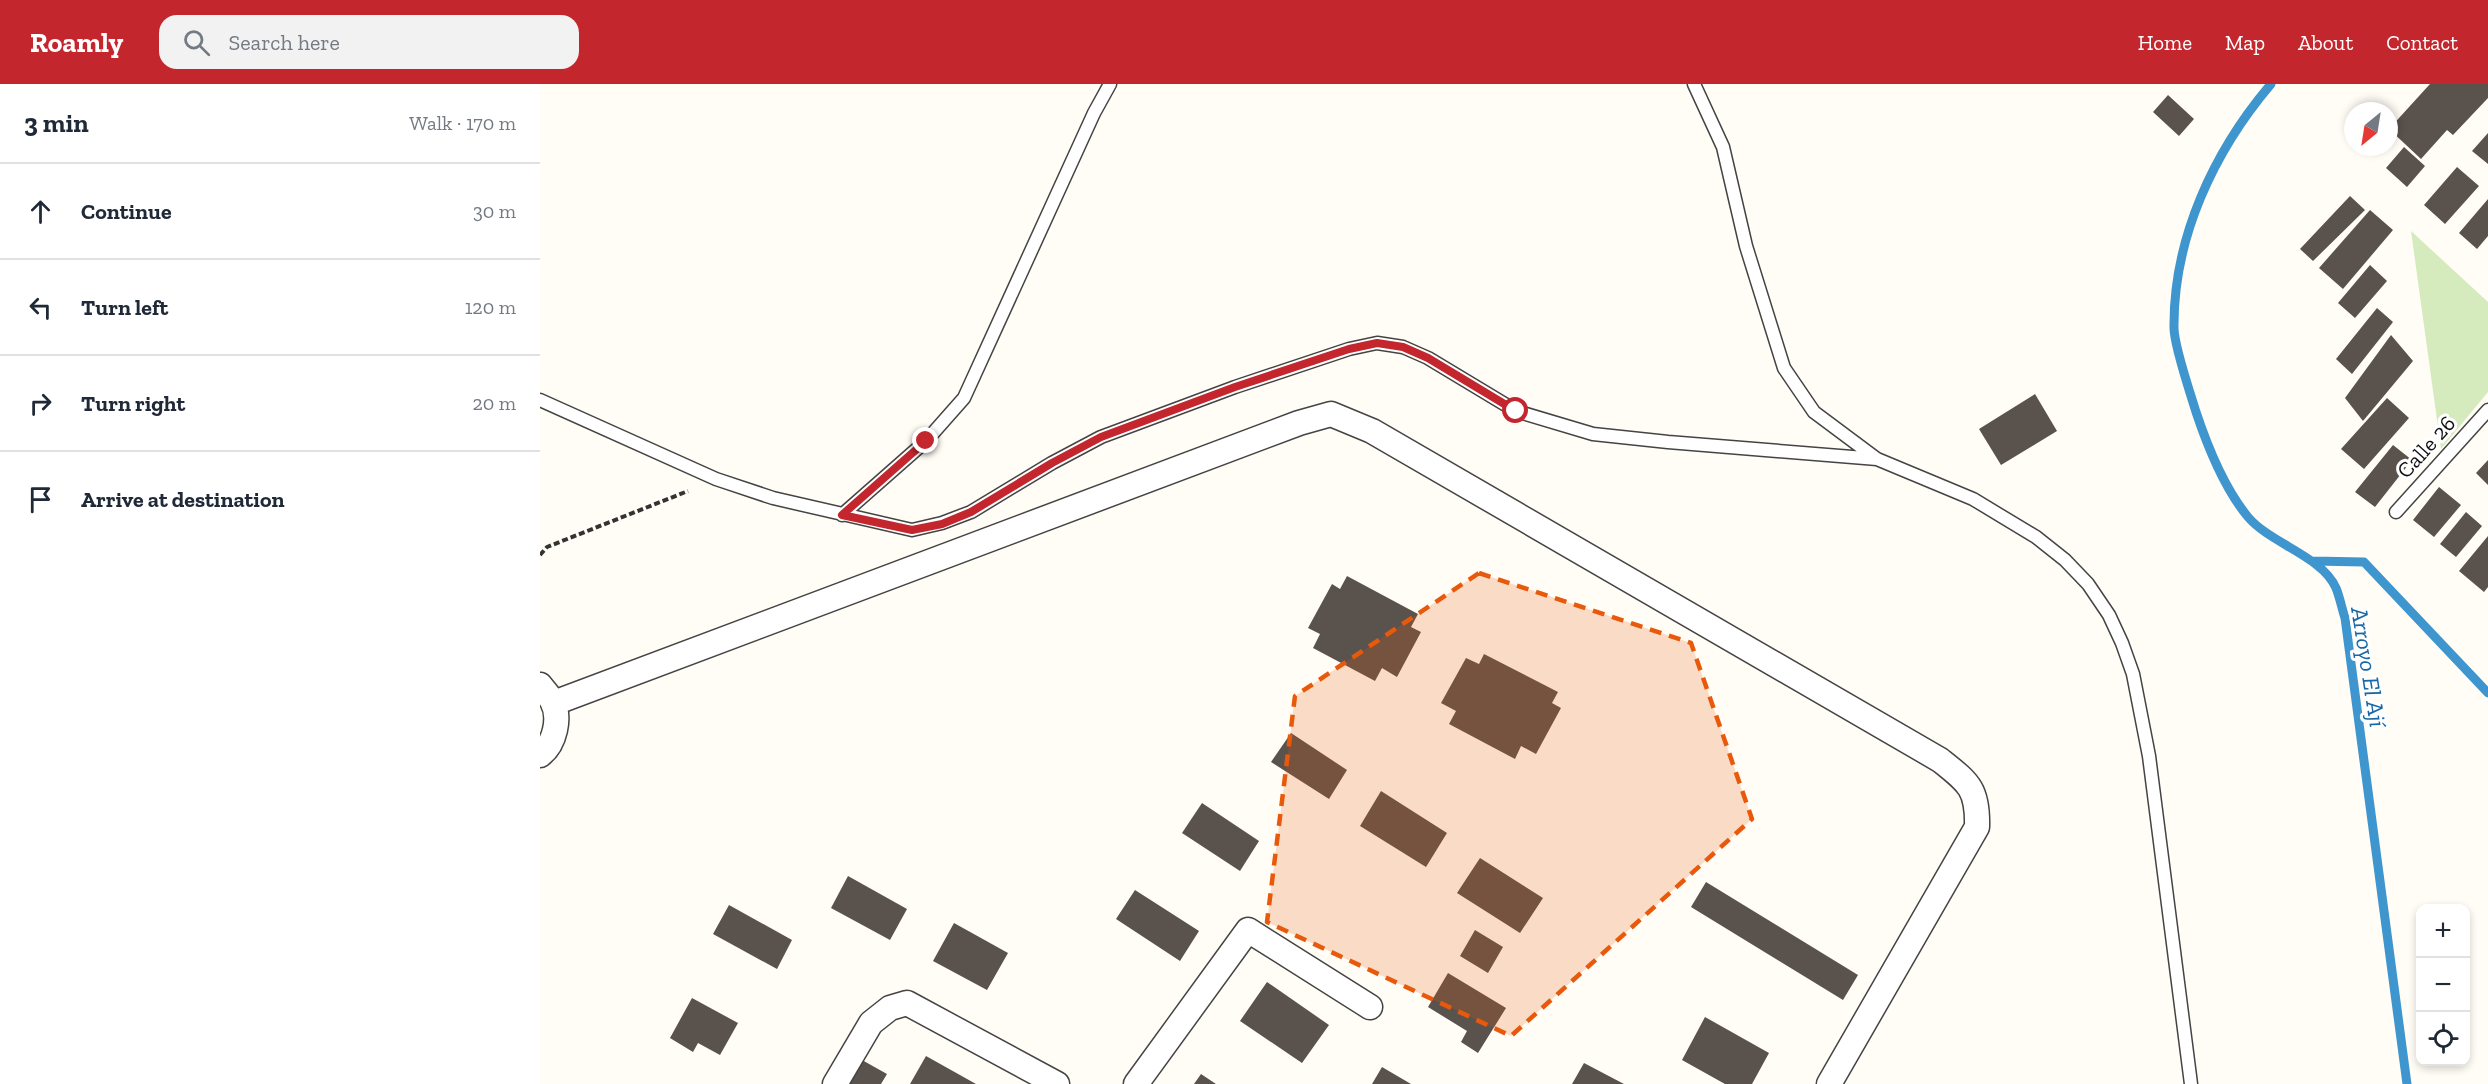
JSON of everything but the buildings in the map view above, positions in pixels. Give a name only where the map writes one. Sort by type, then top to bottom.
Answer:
[{"type":"street","points":[[540,755],[547,749],[556,727],[547,694],[1299,423],[1331,414],[1382,437],[1940,760],[1966,781],[1978,804],[1977,827],[1829,1084]]},
{"type":"street","points":[[1136,1084],[1248,930],[1370,1007]]},
{"type":"street","points":[[835,1084],[872,1023],[890,1008],[907,1003],[1057,1084]]},
{"type":"lane","points":[[842,515],[926,441],[964,398],[1094,112],[1110,84]]},
{"type":"lane","points":[[1694,84],[1724,147],[1746,246],[1784,368],[1814,412],[1877,459],[1903,472],[1973,499],[2036,537],[2088,584],[2109,615],[2133,674],[2149,756],[2191,1084]]},
{"type":"lane","points":[[540,400],[716,479],[773,498],[912,530],[942,524],[971,512],[1052,463],[1101,437],[1235,387],[1349,349],[1377,343],[1403,347],[1428,358],[1516,411],[1593,434],[1877,459]]},
{"type":"lane","name":"Calle 26","points":[[2396,512],[2488,411]]},
{"type":"path","points":[[540,555],[547,547],[716,479]]},
{"type":"highlighted area","points":[[1479,573],[1691,643],[1752,819],[1511,1036],[1267,922],[1295,696]]},
{"type":"green space","points":[[2411,231],[2488,302],[2488,392],[2441,449]]},
{"type":"waterway","name":"Arroyo El Ají","points":[[2271,84],[2250,110],[2232,138],[2201,197],[2189,229],[2181,261],[2176,294],[2175,336],[2183,369],[2211,453],[2239,506],[2269,535],[2320,567],[2329,577],[2339,596],[2345,618],[2407,1084]]},
{"type":"waterway","points":[[2312,561],[2364,562],[2488,693]]},
{"type":"route","points":[[926,441],[842,515],[912,530],[942,524],[971,512],[1052,463],[1101,437],[1235,387],[1349,349],[1377,343],[1403,347],[1428,358],[1516,411]]}]
